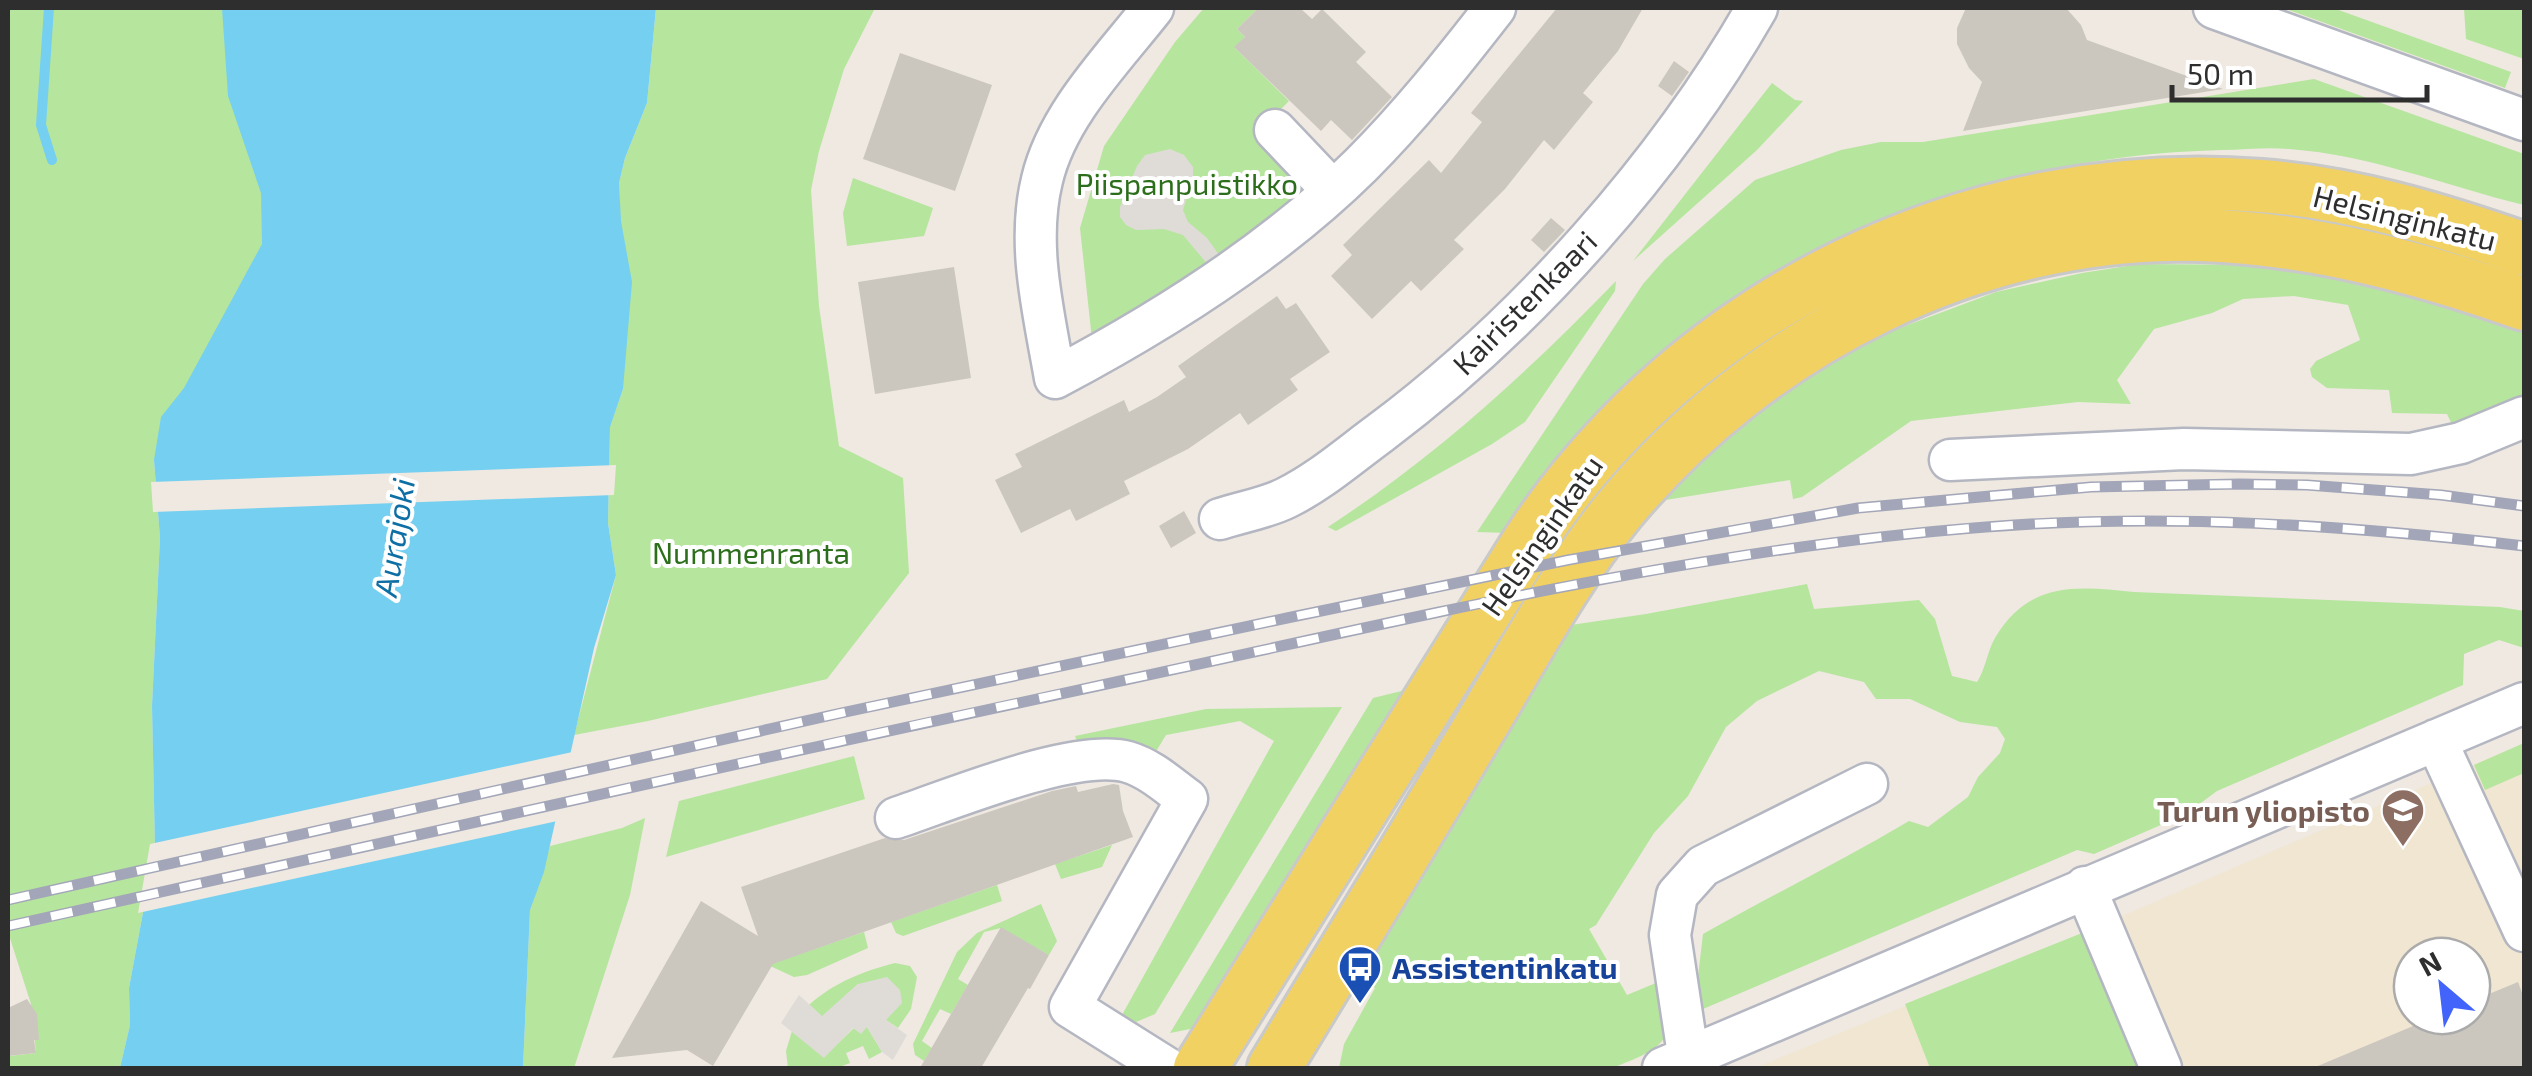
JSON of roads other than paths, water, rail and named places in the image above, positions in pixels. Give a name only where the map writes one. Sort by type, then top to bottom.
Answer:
[{"type":"main road","name":"Helsinginkatu","points":[[1200,1068],[1536,531],[1588,462],[1633,415],[1707,350],[1752,317],[1844,264],[1902,239],[1970,216],[2062,195],[2126,186],[2198,183],[2296,189],[2386,205],[2524,249]]},
{"type":"main road","name":"Helsinginkatu","points":[[1274,1068],[1541,625],[1597,540],[1661,463],[1708,418],[1828,333],[1900,296],[1982,267],[2065,247],[2144,237],[2199,235],[2345,252],[2404,265],[2524,304]]},
{"type":"street","points":[[1153,8],[1081,103],[1051,154],[1042,178],[1036,229],[1038,278],[1055,378],[1118,345],[1218,279],[1333,191],[1433,87],[1495,8]]},
{"type":"street","name":"Kairistenkaari","points":[[1220,518],[1287,498],[1346,458],[1435,390],[1526,306],[1593,235],[1683,120],[1757,8]]},
{"type":"street","points":[[2214,8],[2524,120]]},
{"type":"street","points":[[1275,130],[1333,191]]},
{"type":"street","points":[[1950,460],[2184,449],[2412,454],[2462,442],[2524,416]]},
{"type":"street","points":[[1867,784],[1704,866],[1677,895],[1670,934],[1680,1065],[2085,887],[2524,703]]},
{"type":"street","points":[[2436,740],[2524,931]]},
{"type":"street","points":[[896,818],[1031,771],[1097,761],[1132,763],[1187,800],[1070,1006],[1167,1068]]},
{"type":"street","points":[[2085,887],[2162,1068]]},
{"type":"water","name":"Aurajoki","points":[[222,8],[656,8],[647,103],[619,183],[632,282],[623,389],[610,427],[608,523],[616,575],[594,648],[544,872],[530,910],[523,1068],[120,1068],[130,1025],[129,988],[155,848],[152,706],[160,538],[154,460],[161,417],[184,388],[262,244],[261,193],[228,96]]},
{"type":"waterway","points":[[49,8],[41,125],[52,160]]},
{"type":"railway","points":[[8,900],[841,713],[1287,618],[1568,560],[1858,508],[2091,487],[2239,484],[2441,495],[2524,506]]},
{"type":"railway","points":[[8,926],[1446,611],[1769,552],[1986,527],[2121,521],[2323,527],[2524,546]]},
{"type":"place","name":"Turun yliopisto","points":[[2403,848]]},
{"type":"place","name":"Assistentinkatu","points":[[1360,1005]]},
{"type":"park label","name":"Piispanpuistikko","points":[[1187,183]]},
{"type":"park label","name":"Nummenranta","points":[[751,552]]}]
